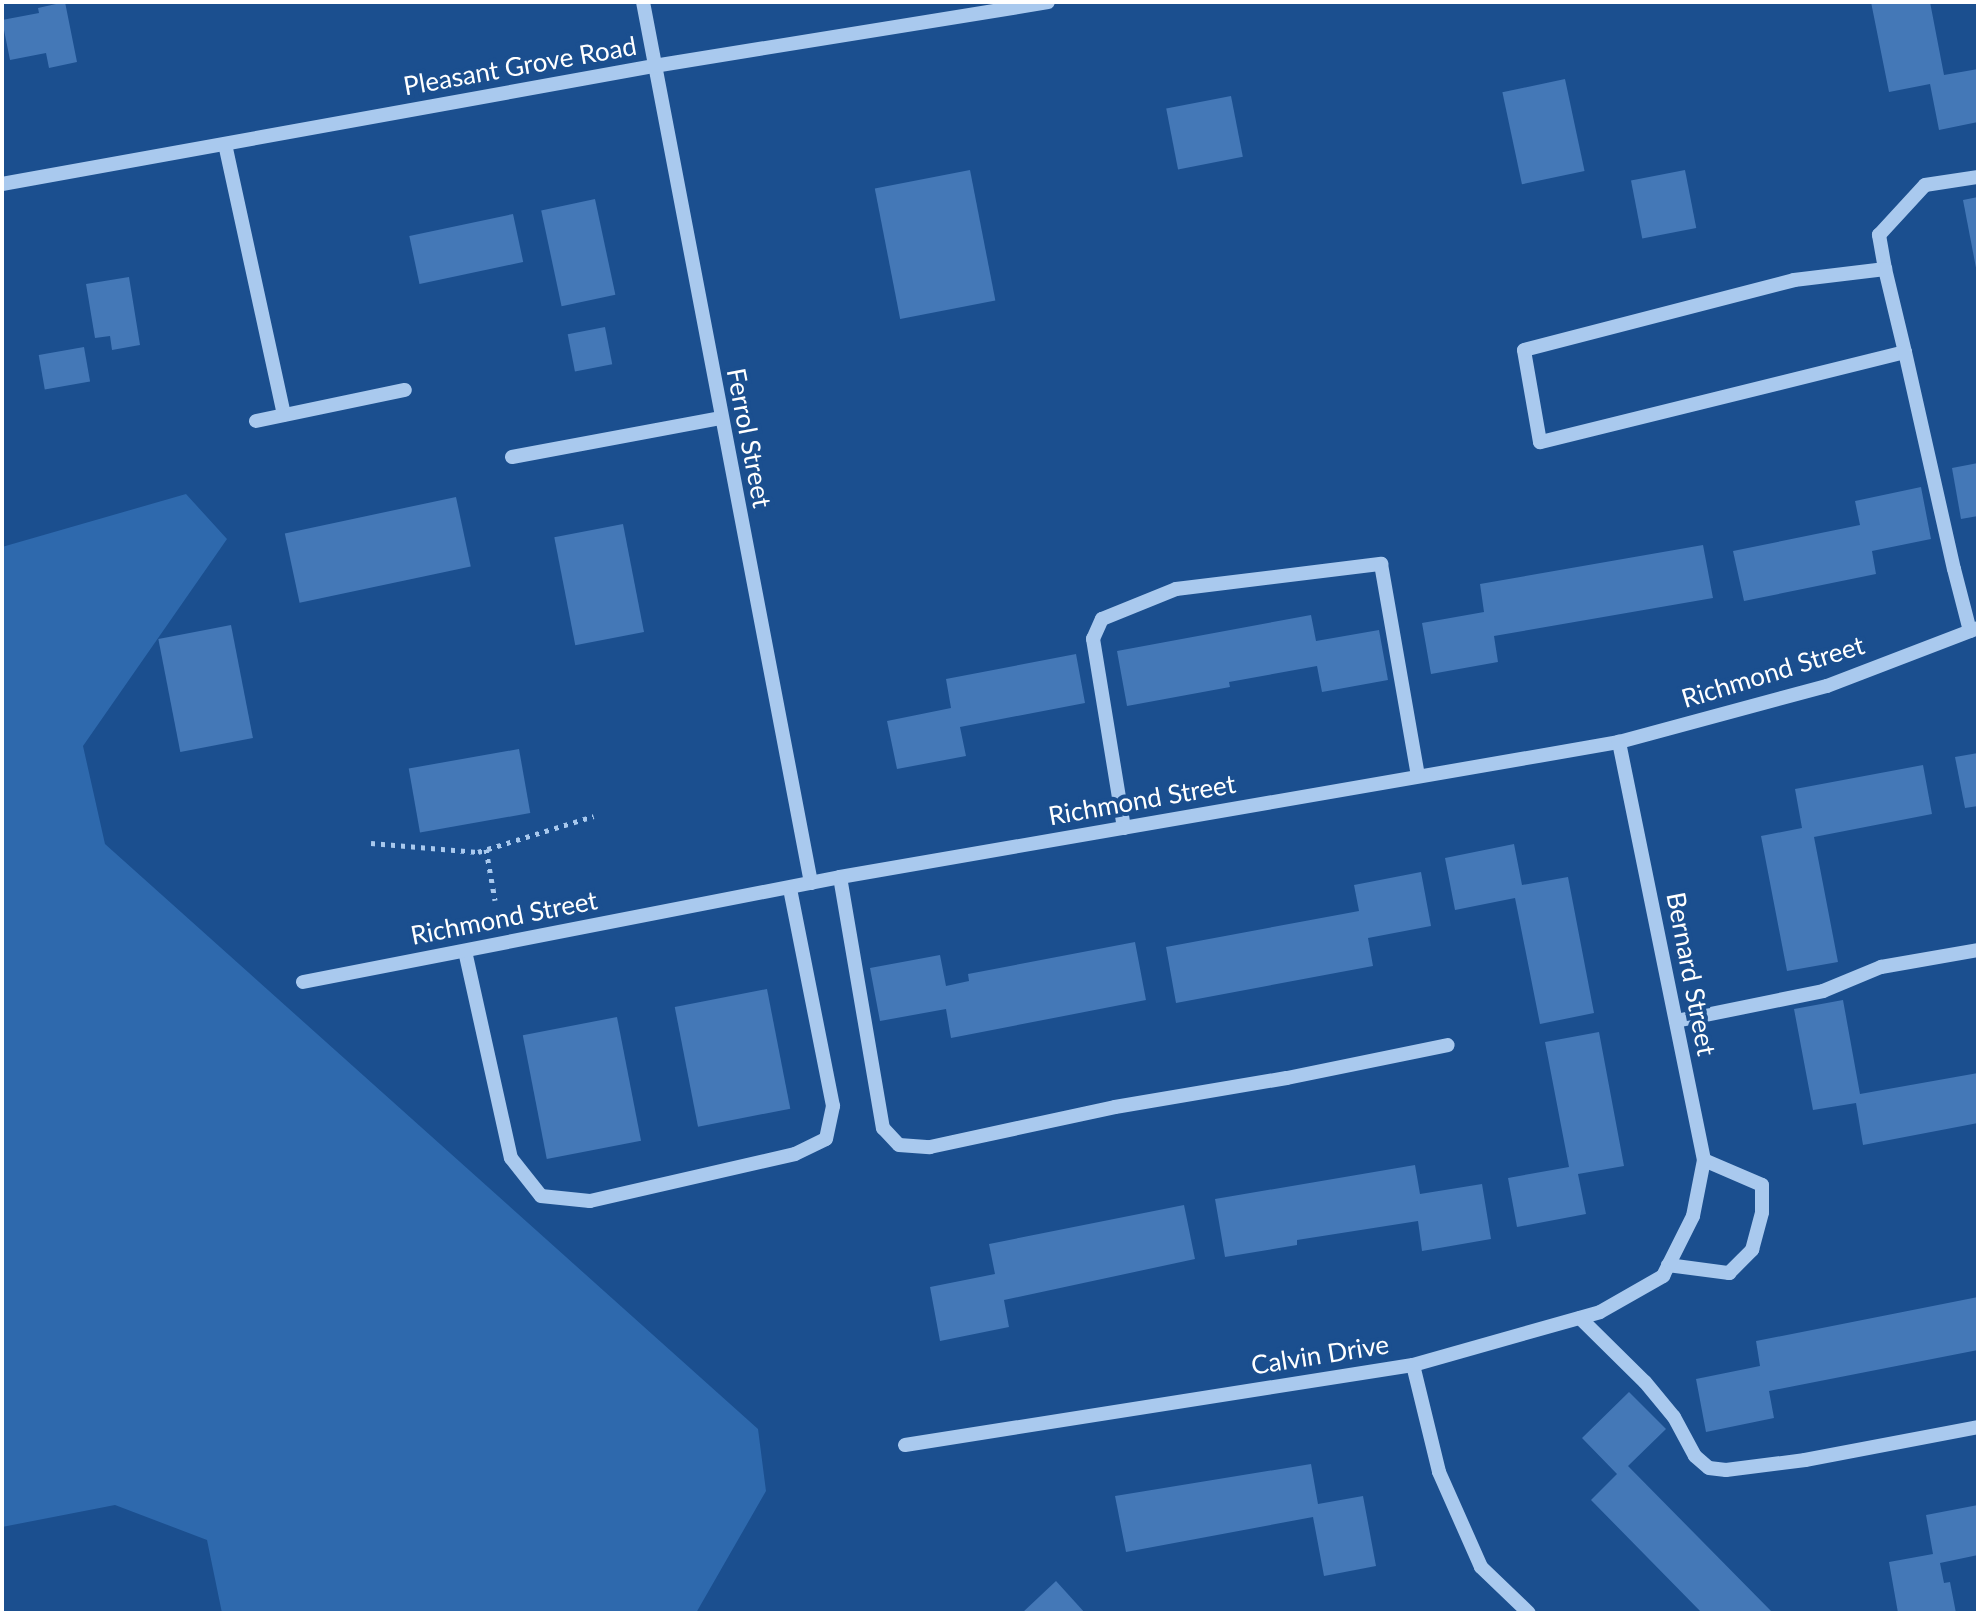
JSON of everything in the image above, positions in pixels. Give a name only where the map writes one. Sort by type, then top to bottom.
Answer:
[{"type":"street","name":"Ferrol Street","points":[[643,2],[811,883]]},
{"type":"street","name":"Pleasant Grove Road","points":[[2,184],[654,66],[1048,2]]},
{"type":"street","points":[[225,144],[284,415]]},
{"type":"street","points":[[1974,629],[1879,235],[1925,185],[1978,177]]},
{"type":"street","points":[[1885,269],[1794,280],[1524,350],[1540,442],[1905,352]]},
{"type":"street","points":[[256,421],[405,390]]},
{"type":"street","points":[[512,457],[721,418]]},
{"type":"street","points":[[1124,828],[1093,639],[1102,619],[1176,589],[1381,564],[1418,776]]},
{"type":"street","name":"Richmond Street","points":[[303,982],[840,877],[1619,742],[1827,686],[1974,629]]},
{"type":"street","name":"Bernard Street","points":[[1619,742],[1704,1160],[1693,1216]]},
{"type":"street","points":[[840,877],[883,1128],[899,1145],[930,1147],[1115,1107],[1287,1078],[1448,1045]]},
{"type":"street","points":[[465,951],[511,1158],[541,1196],[590,1201],[795,1154],[826,1139],[833,1106],[790,888]]},
{"type":"street","points":[[1676,1021],[1823,991],[1881,967],[1978,950]]},
{"type":"street","points":[[1668,1265],[1729,1273],[1752,1250],[1762,1212],[1762,1185],[1704,1160]]},
{"type":"street","name":"Calvin Drive","points":[[905,1445],[1413,1365],[1580,1318],[1600,1312],[1663,1276],[1693,1216]]},
{"type":"street","points":[[1580,1318],[1645,1382],[1674,1417],[1695,1456],[1709,1468],[1726,1470],[1805,1460],[1978,1427]]},
{"type":"street","points":[[1413,1365],[1439,1472],[1481,1567],[1529,1613]]},
{"type":"path","points":[[371,843],[478,852],[594,816]]},
{"type":"path","points":[[486,849],[495,900]]},
{"type":"shaded area","points":[[186,494],[227,539],[83,746],[105,844],[758,1429],[766,1491],[696,1613],[222,1613],[207,1540],[115,1505],[2,1527],[2,547]]},
{"type":"building","points":[[65,2],[77,62],[49,68],[46,53],[10,60],[2,20],[39,13],[38,8]]},
{"type":"building","points":[[1871,2],[1930,2],[1944,75],[1978,69],[1978,122],[1939,130],[1930,84],[1889,92]]},
{"type":"building","points":[[1565,79],[1585,171],[1522,184],[1502,92]]},
{"type":"building","points":[[1231,96],[1243,157],[1178,169],[1166,109]]},
{"type":"building","points":[[970,170],[995,301],[900,319],[875,189]]},
{"type":"building","points":[[1685,170],[1696,228],[1642,238],[1631,180]]},
{"type":"building","points":[[1978,197],[1978,273],[1977,273],[1963,200]]},
{"type":"building","points":[[595,199],[615,295],[562,306],[541,210]]},
{"type":"building","points":[[513,214],[523,262],[420,284],[409,236]]},
{"type":"building","points":[[129,277],[140,345],[112,350],[110,336],[95,338],[86,284]]},
{"type":"building","points":[[605,327],[612,364],[575,372],[568,334]]},
{"type":"building","points":[[84,347],[90,381],[45,389],[39,355]]},
{"type":"building","points":[[1978,463],[1978,516],[1961,519],[1952,468]]},
{"type":"building","points":[[1921,487],[1931,539],[1872,551],[1876,574],[1744,601],[1733,551],[1860,525],[1855,501]]},
{"type":"building","points":[[456,497],[471,566],[300,603],[285,533]]},
{"type":"building","points":[[623,524],[644,632],[575,645],[554,537]]},
{"type":"building","points":[[1703,545],[1713,598],[1494,636],[1498,662],[1431,674],[1422,623],[1484,612],[1480,584]]},
{"type":"building","points":[[1311,615],[1316,641],[1379,630],[1388,680],[1322,692],[1317,666],[1229,682],[1230,687],[1127,706],[1117,651]]},
{"type":"building","points":[[231,625],[253,738],[180,752],[158,639]]},
{"type":"building","points":[[1076,654],[1085,703],[960,727],[966,756],[897,769],[887,721],[951,708],[946,679]]},
{"type":"building","points":[[519,749],[530,813],[420,832],[409,768]]},
{"type":"building","points":[[1978,753],[1978,806],[1965,808],[1955,757]]},
{"type":"building","points":[[1923,765],[1932,814],[1814,837],[1838,962],[1787,971],[1761,836],[1802,828],[1795,789]]},
{"type":"building","points":[[1514,844],[1522,885],[1568,877],[1594,1013],[1540,1024],[1515,898],[1455,910],[1445,858]]},
{"type":"building","points":[[1421,872],[1431,926],[1368,938],[1373,966],[1176,1003],[1166,947],[1359,911],[1354,885]]},
{"type":"building","points":[[1135,942],[1146,1000],[951,1038],[946,1009],[880,1021],[870,968],[940,955],[946,986],[969,981],[968,974]]},
{"type":"building","points":[[767,989],[790,1109],[698,1127],[675,1007]]},
{"type":"building","points":[[1843,1000],[1860,1094],[1978,1073],[1978,1123],[1863,1145],[1856,1103],[1813,1110],[1794,1009]]},
{"type":"building","points":[[617,1017],[641,1141],[547,1159],[523,1035]]},
{"type":"building","points":[[1599,1032],[1624,1166],[1578,1174],[1586,1214],[1517,1227],[1508,1178],[1569,1167],[1545,1042]]},
{"type":"building","points":[[1415,1165],[1420,1194],[1482,1184],[1491,1239],[1422,1251],[1418,1221],[1297,1240],[1297,1245],[1225,1257],[1215,1199]]},
{"type":"building","points":[[1184,1205],[1195,1259],[1004,1300],[1009,1327],[940,1341],[930,1287],[995,1274],[989,1244]]},
{"type":"building","points":[[1978,1297],[1978,1350],[1769,1391],[1774,1418],[1706,1432],[1696,1379],[1760,1366],[1756,1341]]},
{"type":"building","points":[[1629,1392],[1666,1429],[1628,1466],[1773,1613],[1702,1613],[1591,1500],[1617,1474],[1582,1438]]},
{"type":"building","points":[[1311,1464],[1318,1504],[1363,1496],[1376,1566],[1324,1576],[1313,1517],[1126,1552],[1115,1496]]},
{"type":"building","points":[[1978,1505],[1978,1555],[1940,1563],[1944,1583],[1950,1582],[1956,1613],[1898,1613],[1889,1562],[1933,1554],[1926,1515]]},
{"type":"building","points":[[1056,1581],[1085,1613],[1022,1613]]}]
